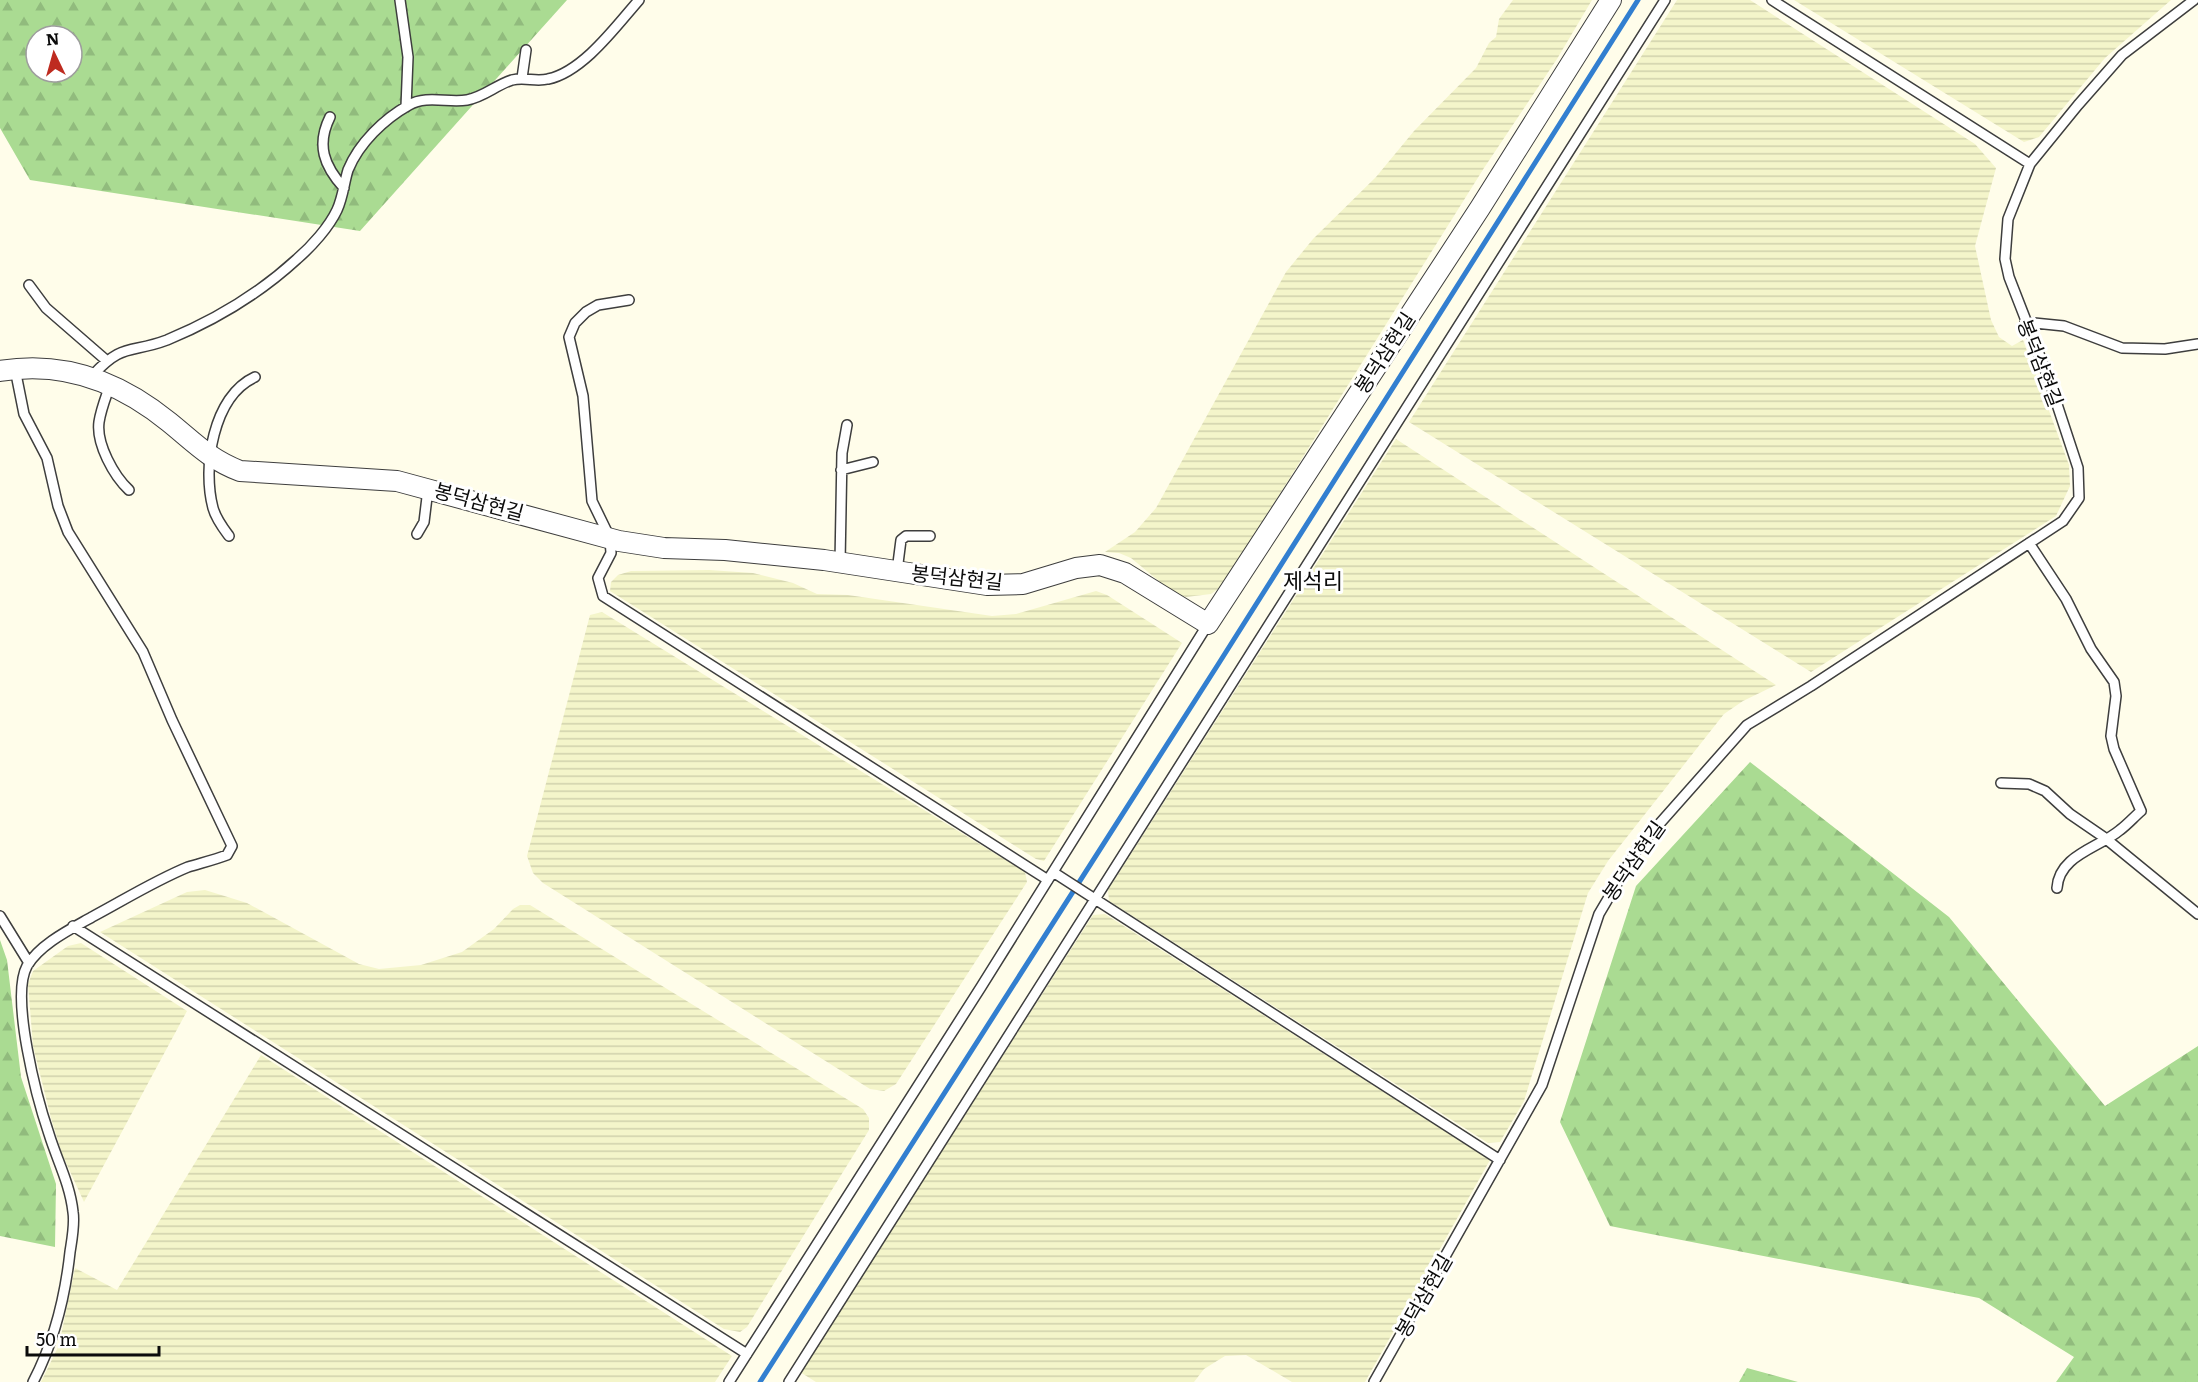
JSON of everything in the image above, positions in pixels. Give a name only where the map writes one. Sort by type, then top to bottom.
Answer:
[{"type":"street","name":"봉덕삼현길","points":[[8,370],[63,370],[101,381],[169,422],[211,457],[240,471],[397,481],[610,538],[664,548],[725,550],[840,563],[987,585],[1023,584],[1076,568],[1100,565],[1125,573],[1208,624],[1480,208],[1611,0]]},
{"type":"lane","points":[[400,0],[408,57],[406,107]]},
{"type":"lane","points":[[129,490],[113,468],[99,434],[101,381],[106,361],[126,349],[166,340],[214,318],[273,278],[313,243],[336,211],[349,170],[371,135],[406,107],[423,100],[467,100],[522,78],[549,79],[577,64],[639,0]]},
{"type":"lane","points":[[792,1381],[1091,897],[1665,0]]},
{"type":"lane","points":[[1772,0],[2031,164]]},
{"type":"lane","name":"봉덕삼현길","points":[[1374,1382],[1542,1085],[1599,914],[1638,848],[1707,767],[1747,725],[2063,521],[2072,511],[2079,498],[2078,468],[2048,377],[2009,278],[2006,239],[2017,192],[2031,164],[2122,55],[2194,0]]},
{"type":"lane","points":[[522,78],[526,50]]},
{"type":"lane","points":[[330,117],[322,140],[323,152],[327,167],[344,188]]},
{"type":"lane","points":[[29,285],[46,308],[106,361]]},
{"type":"lane","points":[[629,300],[598,305],[586,312],[575,323],[569,337],[583,396],[592,501],[610,538],[612,553],[598,578],[603,596],[1051,876],[1065,881],[1091,897],[1500,1160]]},
{"type":"lane","points":[[2025,322],[2064,326],[2122,348],[2165,349],[2198,344]]},
{"type":"lane","points":[[8,370],[24,414],[47,458],[58,506],[68,532],[143,652],[172,720],[232,846],[227,855],[187,868],[147,886],[73,926],[29,963],[21,986],[26,1045],[48,1132],[66,1182],[74,1214],[63,1300],[52,1342],[33,1382]]},
{"type":"lane","points":[[229,536],[214,511],[210,483],[211,457],[225,404],[237,387],[255,377]]},
{"type":"lane","points":[[840,563],[841,470],[848,425]]},
{"type":"lane","points":[[841,470],[873,462]]},
{"type":"lane","points":[[417,534],[424,522],[428,489]]},
{"type":"lane","points":[[897,571],[901,540],[906,536],[930,536]]},
{"type":"lane","points":[[2029,543],[2066,598],[2091,649],[2114,682],[2116,696],[2112,742],[2140,811],[2119,832],[2105,838],[2062,870],[2056,888]]},
{"type":"lane","points":[[729,1382],[1051,876],[1208,624]]},
{"type":"lane","points":[[2001,783],[2029,784],[2045,791],[2070,814],[2105,838],[2198,914]]},
{"type":"lane","points":[[0,916],[29,963]]},
{"type":"lane","points":[[73,926],[747,1354]]},
{"type":"green space","points":[[0,0],[567,0],[360,231],[30,180],[0,128]]},
{"type":"green space","points":[[1513,0],[1592,0],[1557,59],[1484,168],[1222,586],[1211,594],[1186,597],[1171,591],[1131,558],[1119,553],[1105,552],[1135,532],[1156,508],[1286,272],[1313,239],[1376,177],[1414,131],[1476,68],[1489,43],[1496,37],[1499,19]]},
{"type":"green space","points":[[1677,0],[1750,0],[1975,144],[1996,168],[1975,246],[1991,320],[1999,337],[2012,346],[2023,340],[2069,465],[2070,486],[2056,516],[1811,672],[1409,422]]},
{"type":"green space","points":[[1794,0],[2171,0],[2105,58],[2039,137],[2024,142]]},
{"type":"green space","points":[[1396,439],[1776,685],[1743,701],[1724,714],[1608,861],[1588,893],[1524,1101],[1500,1142],[1488,1143],[1109,901],[1108,890]]},
{"type":"green space","points":[[709,570],[753,573],[793,583],[817,594],[848,595],[992,616],[1016,614],[1096,591],[1107,595],[1182,643],[1044,861],[1036,859],[610,591],[611,582],[618,575],[631,571]]},
{"type":"green space","points":[[602,612],[1025,872],[1027,882],[896,1084],[884,1091],[870,1089],[543,883],[533,873],[527,856],[590,615]]},
{"type":"green space","points":[[1750,762],[1949,917],[2105,1106],[2198,1046],[2198,1382],[2056,1382],[2074,1357],[1979,1298],[1610,1226],[1560,1122],[1636,886]]},
{"type":"green space","points":[[205,890],[247,903],[359,964],[379,969],[421,965],[462,952],[494,929],[513,909],[520,905],[530,905],[863,1109],[869,1118],[869,1130],[747,1327],[740,1332],[724,1329],[100,932],[187,892]]},
{"type":"green space","points":[[1105,914],[1490,1160],[1365,1382],[1292,1382],[1246,1355],[1225,1356],[1204,1369],[1194,1382],[816,1382],[800,1372],[1093,915]]},
{"type":"green space","points":[[0,940],[7,960],[21,1077],[56,1184],[55,1247],[0,1236]]},
{"type":"green space","points":[[81,943],[187,1011],[84,1202],[62,1154],[51,1118],[33,1046],[28,984],[33,971],[68,946]]},
{"type":"green space","points":[[261,1055],[732,1356],[715,1382],[41,1382],[59,1345],[75,1268],[117,1290]]},
{"type":"green space","points":[[1747,1368],[1798,1382],[1739,1382]]},
{"type":"waterway","points":[[760,1382],[1219,663],[1638,0]]},
{"type":"district","name":"제석리","points":[[1313,581]]}]
